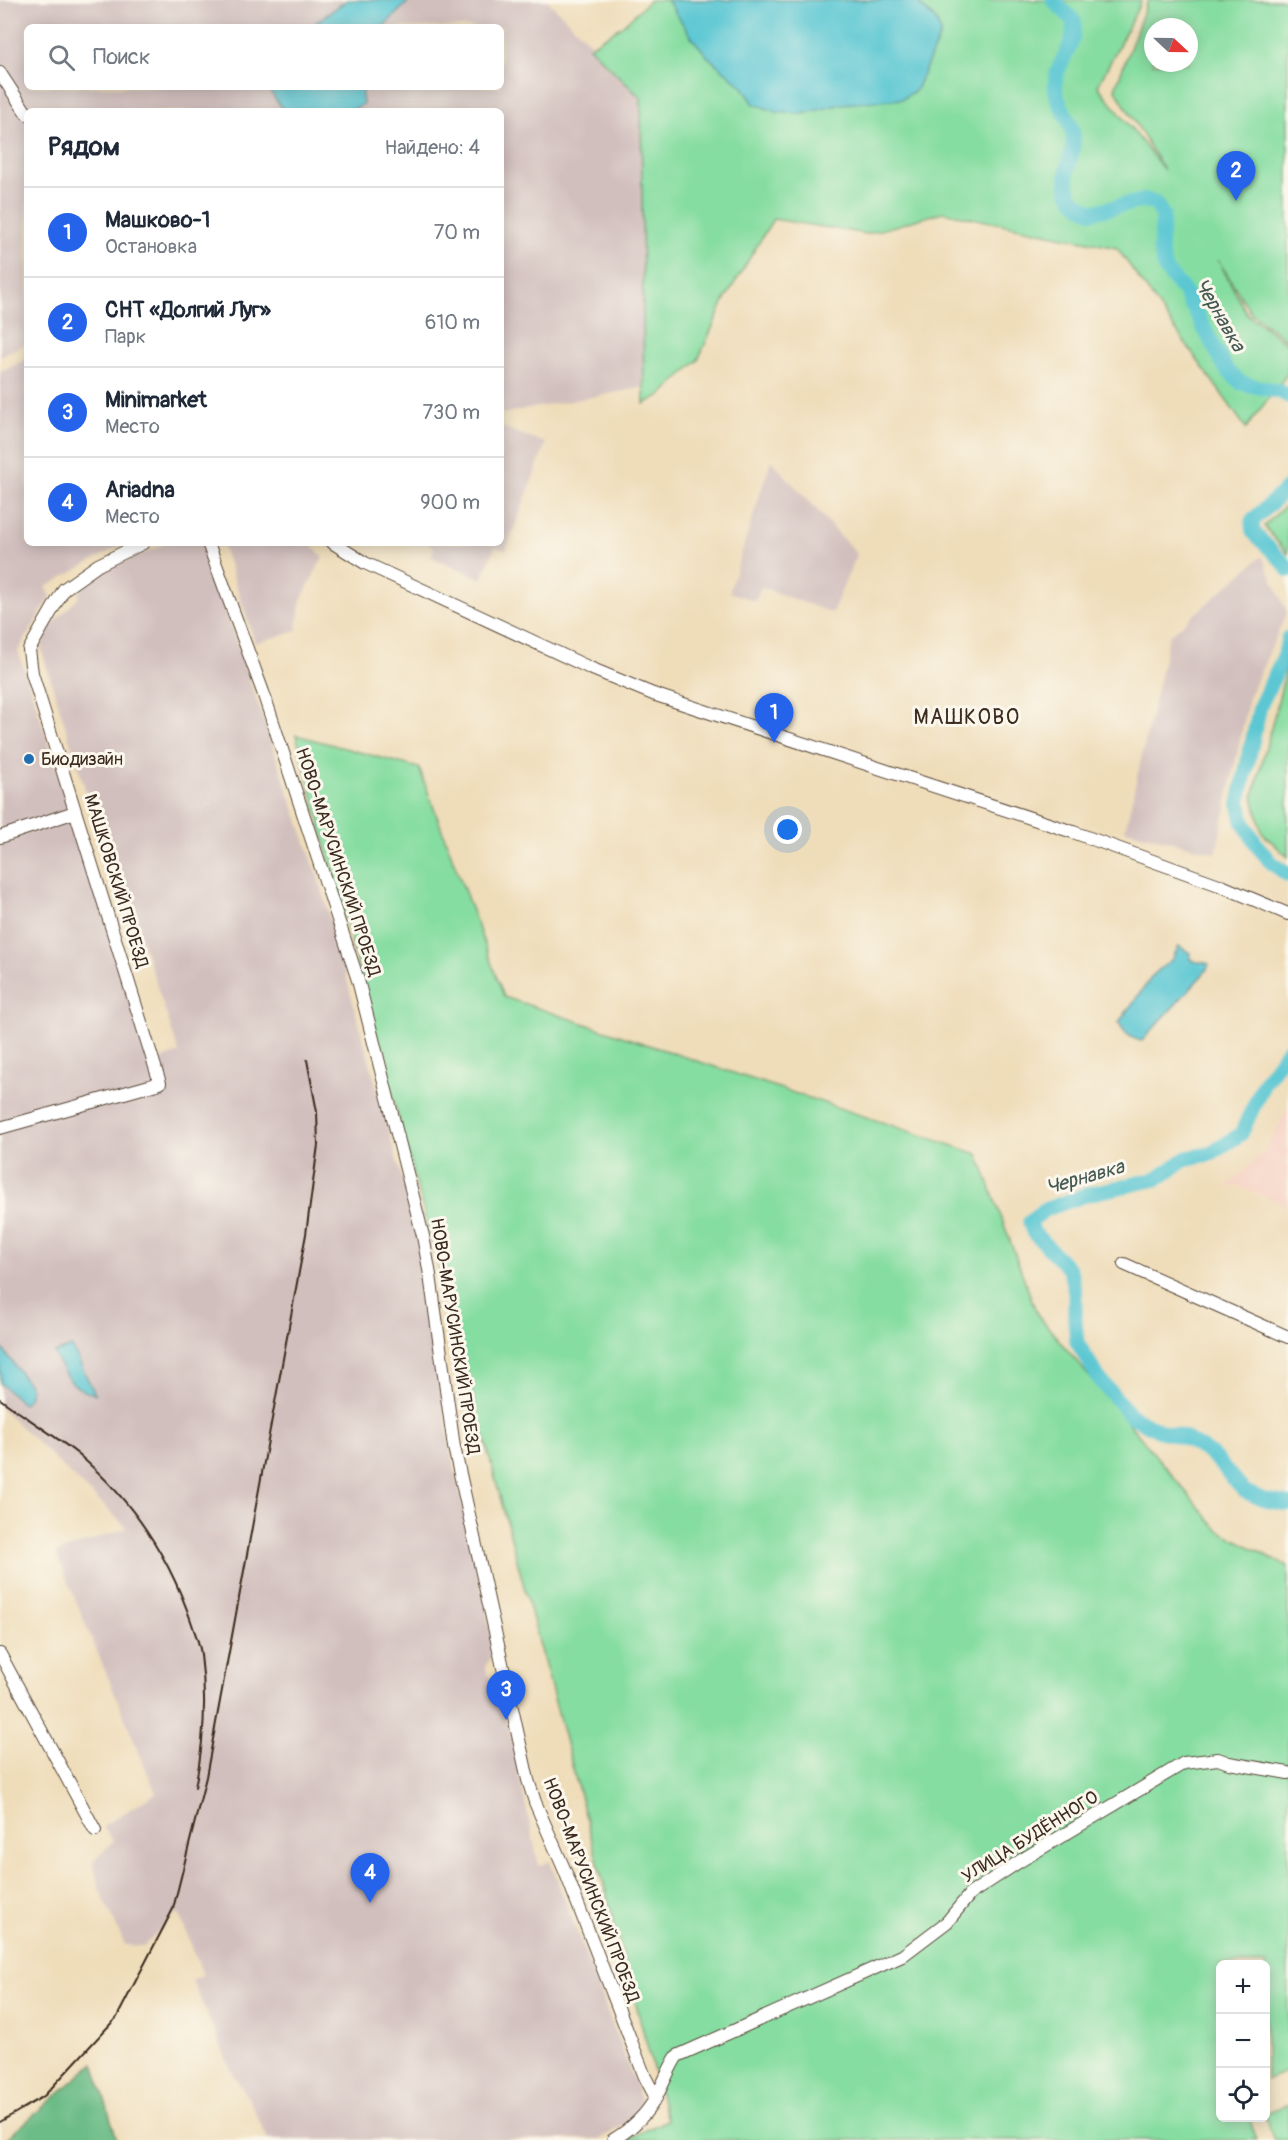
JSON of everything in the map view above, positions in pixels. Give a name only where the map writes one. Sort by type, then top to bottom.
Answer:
[{"type":"street","points":[[0,73],[24,109]]},
{"type":"street","name":"МАШКОВСКИЙ ПРОЕЗД","points":[[0,1128],[160,1083],[32,673],[29,650],[64,589],[98,565],[137,546]]},
{"type":"street","name":"НОВО-МАРУСИНСКИЙ ПРОЕЗД","points":[[209,546],[263,692],[358,980],[423,1236],[454,1447],[528,1780],[645,2077],[656,2098]]},
{"type":"street","points":[[338,546],[365,563],[590,668],[653,694],[1073,832],[1219,885],[1288,914]]},
{"type":"street","points":[[0,837],[75,812]]},
{"type":"street","points":[[1124,1264],[1288,1337]]},
{"type":"street","points":[[0,1653],[95,1830]]},
{"type":"street","name":"УЛИЦА БУДЁННОГО","points":[[613,2140],[634,2127],[656,2098],[667,2070],[677,2056],[902,1956],[947,1922],[970,1894],[1020,1861],[1184,1763],[1218,1759],[1288,1773]]},
{"type":"shaded area","points":[[0,0],[547,0],[644,96],[645,387],[504,413],[504,108],[24,108],[24,344],[0,356]]},
{"type":"shaded area","points":[[24,360],[24,546],[119,546],[46,587],[51,596],[18,651],[155,1061],[179,1053],[100,813],[88,798],[41,649],[46,630],[79,597],[78,592],[105,570],[160,546],[203,546],[321,886],[418,1237],[450,1449],[495,1650],[485,1667],[508,1724],[539,1866],[550,1861],[642,2102],[629,2122],[600,2139],[268,2140],[249,2099],[232,2072],[192,1980],[203,1975],[178,1912],[144,1946],[125,1945],[99,1888],[93,1862],[113,1841],[103,1826],[156,1793],[56,1553],[127,1528],[0,1407],[0,372]]},
{"type":"shaded area","points":[[504,428],[546,443],[506,550],[495,547],[482,579],[431,557],[435,548],[432,546],[504,546]]},
{"type":"shaded area","points":[[771,460],[857,554],[832,613],[761,587],[755,601],[729,592]]},
{"type":"shaded area","points":[[223,546],[313,546],[323,557],[300,602],[297,631],[255,643]]},
{"type":"shaded area","points":[[1262,556],[1287,612],[1249,698],[1216,853],[1125,830],[1169,636]]},
{"type":"shaded area","points":[[1288,1107],[1288,1206],[1238,1186],[1226,1188],[1265,1150]]},
{"type":"green space","points":[[650,0],[1142,0],[1098,86],[1164,170],[1115,89],[1148,0],[1288,0],[1288,341],[1251,313],[1218,260],[1247,314],[1288,344],[1288,373],[1246,428],[1117,248],[943,212],[867,234],[773,219],[724,301],[698,360],[661,395],[644,404],[641,98],[589,47],[622,26]]},
{"type":"green space","points":[[1288,503],[1288,554],[1264,526]]},
{"type":"green space","points":[[1288,663],[1288,857],[1262,833],[1253,797]]},
{"type":"green space","points":[[296,735],[419,768],[504,997],[978,1154],[1037,1314],[1218,1530],[1288,1567],[1288,2071],[1270,2078],[1270,1960],[1216,1960],[1216,2122],[1250,2122],[1257,2140],[626,2140],[667,2120]]},
{"type":"green space","points":[[94,2063],[117,2140],[5,2140]]},
{"type":"green space","points":[[1288,2105],[1288,2140],[1274,2140],[1267,2122],[1270,2122],[1270,2112]]},
{"type":"water","points":[[347,0],[410,0],[386,24],[314,24]]},
{"type":"water","points":[[667,0],[921,0],[920,5],[936,20],[941,33],[916,90],[902,99],[842,104],[802,114],[776,112],[754,104],[742,86],[708,57]]},
{"type":"water","points":[[269,90],[361,90],[363,104],[356,108],[282,108]]},
{"type":"water","points":[[1179,946],[1190,953],[1191,959],[1196,962],[1209,964],[1206,971],[1142,1041],[1134,1039],[1125,1032],[1119,1022],[1153,975],[1172,959]]},
{"type":"water","points":[[0,1345],[31,1388],[23,1404],[0,1383]]},
{"type":"water","points":[[72,1347],[95,1394],[74,1385],[57,1360],[54,1353]]},
{"type":"waterway","name":"Чернавка","points":[[1053,0],[1074,21],[1073,37],[1057,72],[1055,85],[1058,99],[1073,134],[1073,149],[1067,177],[1071,196],[1093,212],[1146,200],[1156,204],[1163,216],[1160,249],[1165,269],[1184,291],[1226,369],[1241,383],[1281,392],[1288,396]]},
{"type":"waterway","name":"Чернавка","points":[[1288,487],[1252,521],[1253,532],[1284,563],[1288,570]]},
{"type":"waterway","name":"Чернавка","points":[[1288,638],[1285,654],[1260,706],[1239,802],[1243,822],[1258,847],[1272,863],[1288,875]]},
{"type":"waterway","name":"Чернавка","points":[[1288,1050],[1264,1083],[1241,1134],[1210,1154],[1187,1158],[1157,1179],[1088,1194],[1044,1210],[1030,1222],[1033,1232],[1070,1270],[1075,1293],[1077,1342],[1098,1377],[1131,1416],[1160,1431],[1185,1438],[1212,1455],[1244,1491],[1264,1500],[1288,1504]]},
{"type":"railway","points":[[0,2122],[44,2096],[117,2017],[173,1909],[206,1777],[306,1234],[318,1145],[317,1112],[307,1060]]},
{"type":"railway","points":[[0,1399],[79,1455],[98,1472],[132,1511],[161,1553],[173,1576],[199,1643],[203,1672],[204,1721],[195,1787]]},
{"type":"place","name":"СНТ «Долгий Луг»","points":[[1236,201]]},
{"type":"place","name":"Машково-1","points":[[774,743]]},
{"type":"place","name":"Биодизайн","points":[[29,759]]},
{"type":"place","name":"Minimarket","points":[[506,1720]]},
{"type":"place","name":"Ariadna","points":[[370,1903]]},
{"type":"district","name":"МАШКОВО","points":[[967,717]]}]
